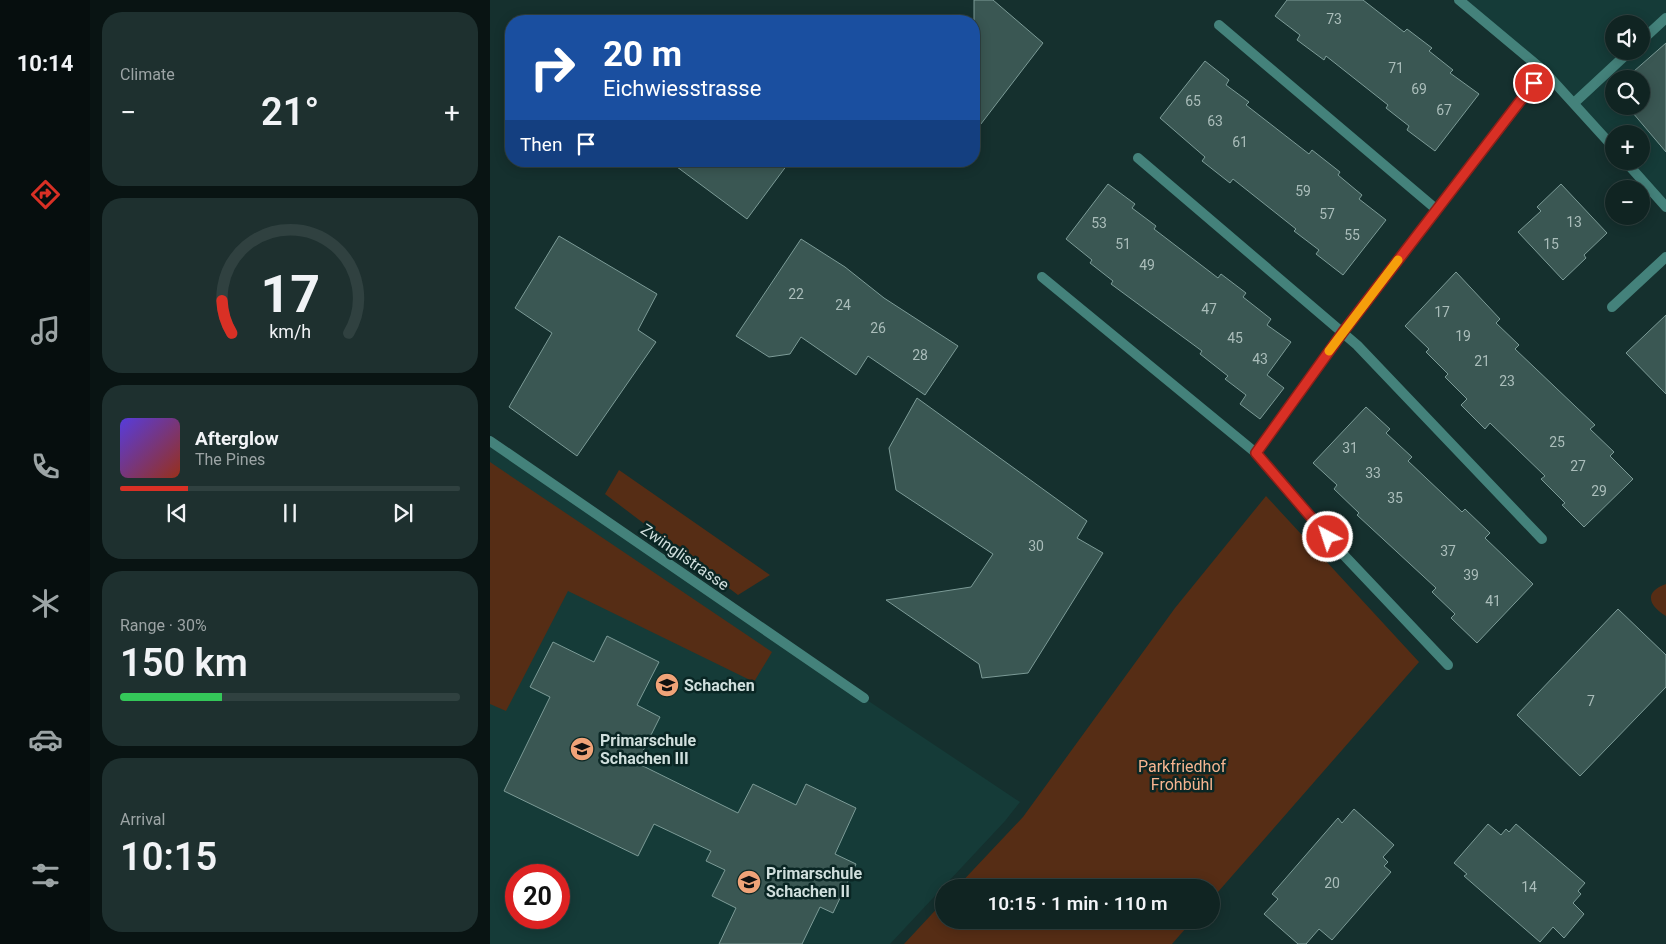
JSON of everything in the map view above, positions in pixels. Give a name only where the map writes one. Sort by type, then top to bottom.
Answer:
[{"type":"street","points":[[1459,0],[1544,71],[1605,138]]},
{"type":"street","points":[[1650,33],[1666,18]]},
{"type":"street","points":[[1219,25],[1436,209]]},
{"type":"street","points":[[1574,103],[1620,60]]},
{"type":"street","points":[[1256,453],[1343,332],[1544,71]]},
{"type":"street","points":[[1138,158],[1343,332],[1542,539]]},
{"type":"street","points":[[1633,170],[1666,207]]},
{"type":"street","points":[[1612,307],[1666,257]]},
{"type":"street","points":[[1042,277],[1256,453],[1339,550],[1448,665]]},
{"type":"street","name":"Zwinglistrasse","points":[[490,441],[864,698]]},
{"type":"shaded area","points":[[1459,0],[1666,0],[1666,207],[1650,189],[1650,180],[1642,180],[1633,170],[1650,170],[1650,125],[1605,125],[1605,138],[1560,88]]},
{"type":"shaded area","name":"Schachen","points":[[490,441],[864,698],[1020,802],[1005,821],[951,879],[935,879],[935,896],[890,944],[490,944]]},
{"type":"green space","points":[[490,462],[772,652],[754,682],[568,591],[506,711],[490,704]]},
{"type":"green space","points":[[619,470],[770,575],[738,595],[605,494]]},
{"type":"green space","name":"Parkfriedhof Frohbühl","points":[[1266,496],[1419,662],[1220,890],[1220,879],[965,879],[1023,817],[1175,608]]},
{"type":"green space","points":[[1666,584],[1666,616],[1652,604],[1651,595],[1659,587]]},
{"type":"green space","points":[[935,911],[935,929],[1185,929],[1172,944],[904,944]]},
{"type":"building","points":[[974,0],[993,0],[1043,43],[980,125],[980,15],[974,15]]},
{"type":"building","points":[[1287,0],[1363,0],[1404,32],[1407,29],[1432,48],[1429,51],[1453,70],[1450,73],[1479,94],[1435,151],[1407,130],[1409,126],[1386,108],[1388,105],[1326,56],[1324,60],[1297,40],[1300,35],[1275,16]]},
{"type":"building","points":[[1666,43],[1666,152],[1650,133],[1650,125],[1643,125],[1635,115],[1650,115],[1650,70],[1635,70],[1647,60],[1650,60],[1650,57]]},
{"type":"building","points":[[1205,61],[1229,80],[1226,85],[1249,102],[1246,105],[1309,154],[1312,150],[1340,172],[1338,175],[1362,195],[1359,199],[1386,220],[1343,275],[1316,254],[1319,250],[1294,231],[1296,229],[1233,179],[1230,183],[1202,161],[1205,157],[1160,118]]},
{"type":"building","points":[[677,167],[786,167],[747,219]]},
{"type":"building","points":[[1108,184],[1135,204],[1132,208],[1156,226],[1154,229],[1218,278],[1221,274],[1246,293],[1243,297],[1271,319],[1267,325],[1291,342],[1267,375],[1284,388],[1260,419],[1240,404],[1246,395],[1225,379],[1228,376],[1200,354],[1202,351],[1111,284],[1113,281],[1090,263],[1092,260],[1066,239]]},
{"type":"building","points":[[1561,184],[1607,233],[1584,255],[1586,258],[1563,280],[1518,232],[1541,211],[1537,207]]},
{"type":"building","points":[[559,236],[657,294],[638,330],[656,342],[577,456],[509,407],[552,333],[515,308]]},
{"type":"building","points":[[801,239],[845,267],[884,298],[958,346],[925,395],[868,356],[856,375],[801,337],[790,354],[769,357],[736,336]]},
{"type":"building","points":[[1456,272],[1500,319],[1496,323],[1519,345],[1515,349],[1595,425],[1590,429],[1614,452],[1610,456],[1633,479],[1584,527],[1562,505],[1565,503],[1541,479],[1545,476],[1490,423],[1485,429],[1461,405],[1467,399],[1445,377],[1448,374],[1426,352],[1429,349],[1405,326]]},
{"type":"building","points":[[1666,315],[1666,394],[1626,353]]},
{"type":"building","points":[[917,398],[1087,521],[1077,538],[1103,553],[1028,673],[982,678],[979,664],[886,600],[971,587],[993,554],[896,490],[889,448]]},
{"type":"building","points":[[1366,407],[1390,429],[1386,433],[1412,457],[1408,461],[1462,512],[1465,509],[1490,533],[1485,538],[1533,584],[1477,643],[1451,618],[1455,614],[1432,592],[1436,588],[1357,515],[1359,513],[1334,489],[1337,485],[1313,463]]},
{"type":"building","points":[[1618,609],[1666,655],[1666,687],[1580,776],[1517,715]]},
{"type":"building","points":[[607,636],[659,662],[637,705],[660,717],[637,763],[738,813],[753,784],[796,805],[806,784],[856,808],[835,854],[856,864],[833,913],[820,907],[802,944],[719,944],[736,908],[712,896],[725,870],[706,861],[711,851],[654,824],[638,856],[504,791],[550,697],[530,687],[553,642],[594,662]]},
{"type":"building","points":[[1354,809],[1394,845],[1383,857],[1388,862],[1384,866],[1391,872],[1332,940],[1319,929],[1306,944],[1298,944],[1264,914],[1278,899],[1272,894],[1338,818],[1342,823]]},
{"type":"building","points":[[1488,824],[1501,835],[1506,829],[1509,832],[1516,824],[1585,883],[1578,891],[1581,894],[1573,903],[1584,914],[1564,938],[1553,927],[1540,942],[1464,876],[1467,874],[1454,863]]},
{"type":"slow traffic","points":[[1329,351],[1398,260]]},
{"type":"place","name":"Schachen","points":[[667,685]]},
{"type":"place","name":"Primarschule Schachen III","points":[[582,749]]},
{"type":"place","name":"Primarschule Schachen II","points":[[749,882]]},
{"type":"route","points":[[1328,537],[1256,453],[1343,332],[1534,83]]}]
